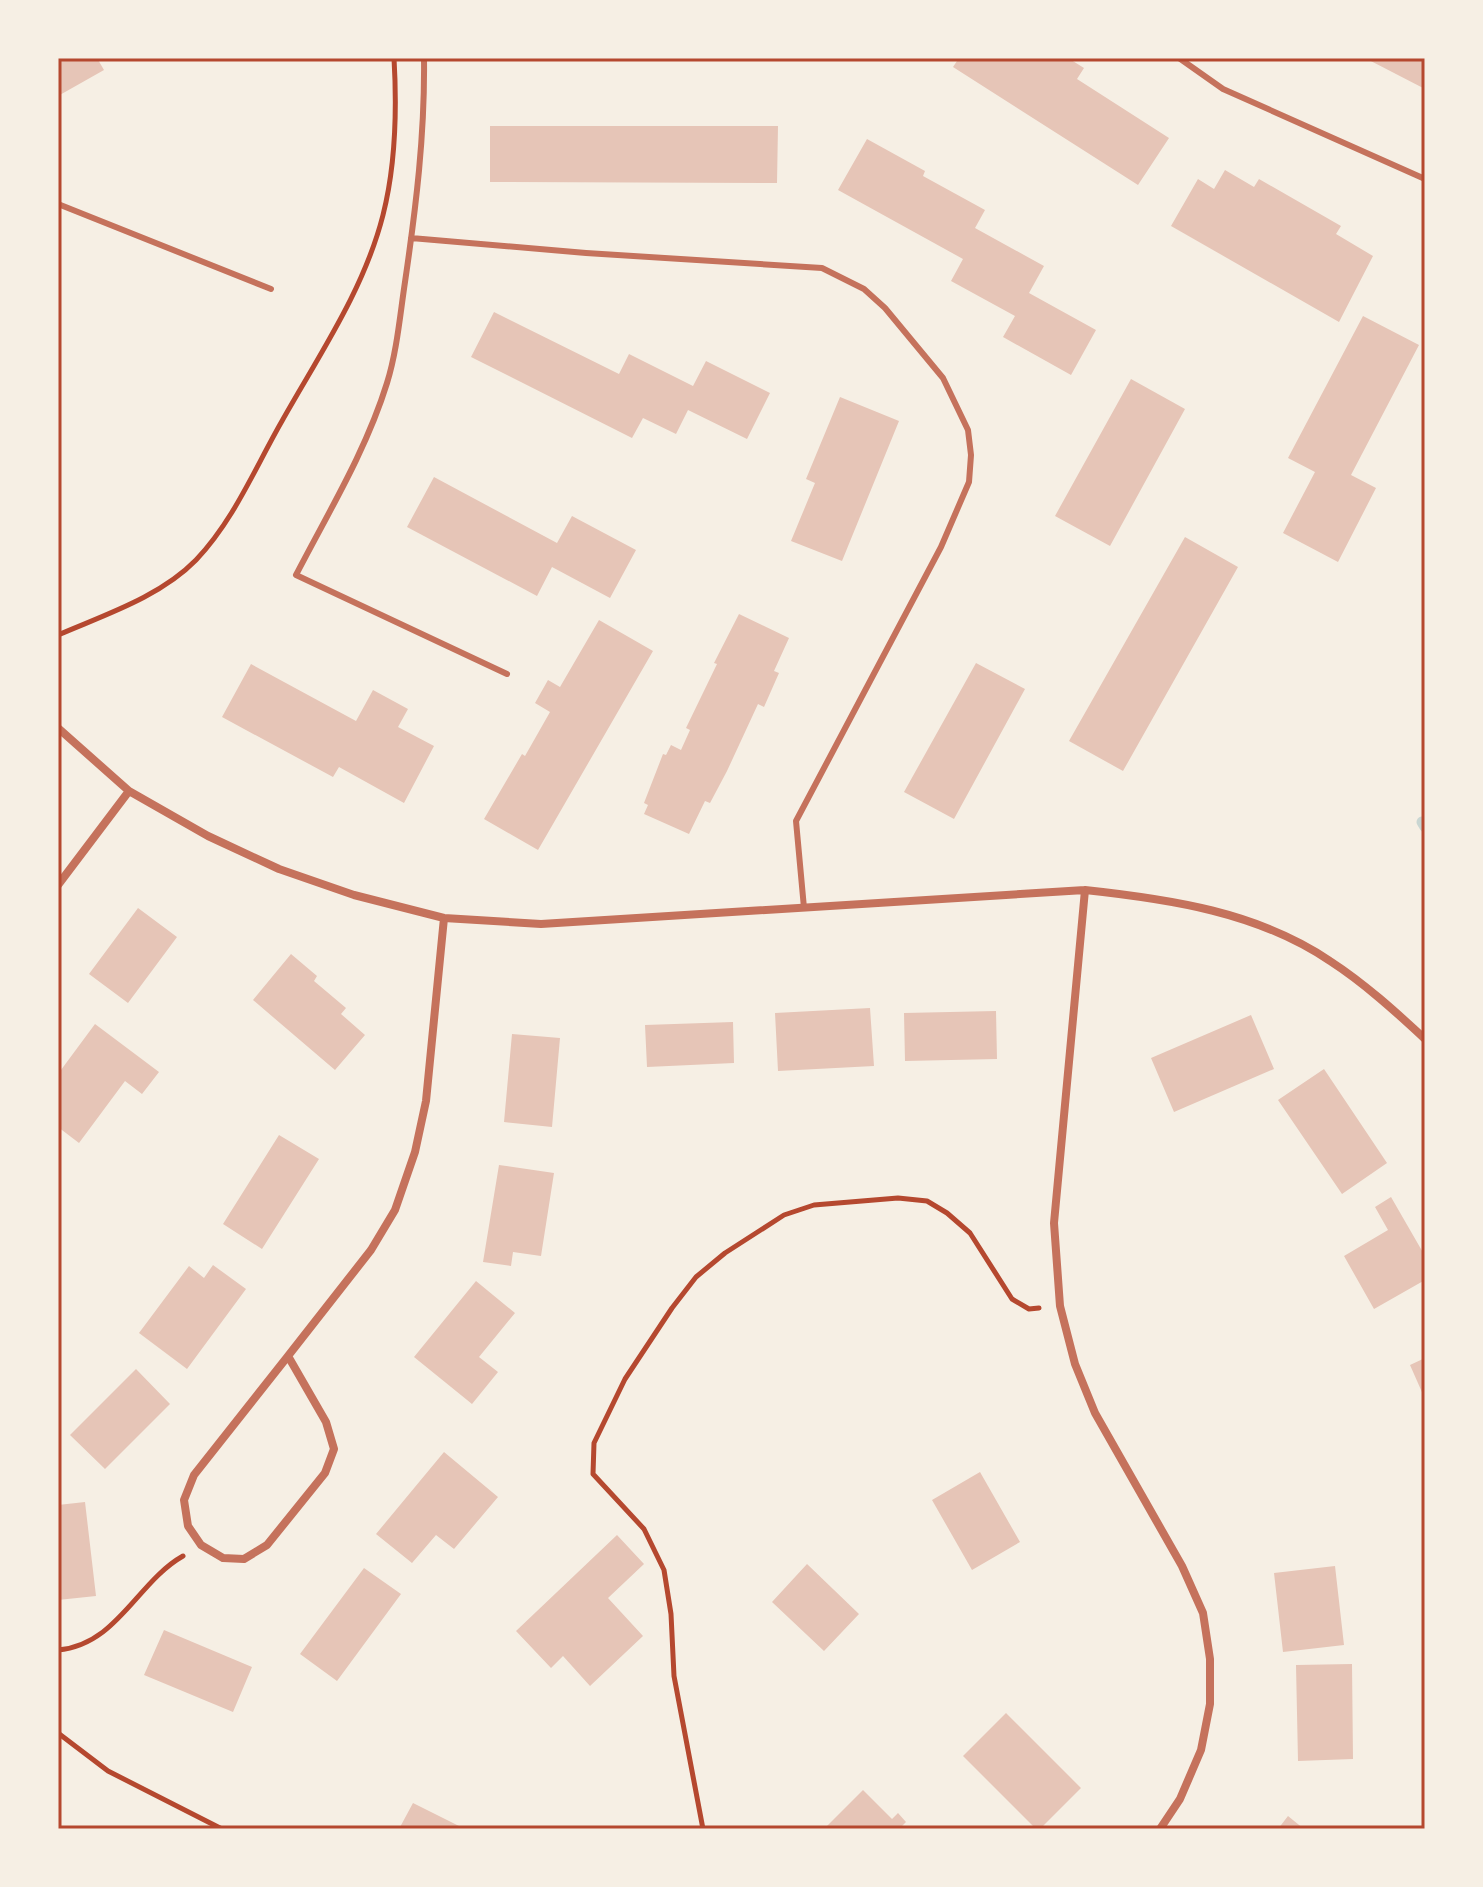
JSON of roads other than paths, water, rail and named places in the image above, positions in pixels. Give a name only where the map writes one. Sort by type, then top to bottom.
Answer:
[{"type":"street","points":[[58,728],[129,791],[208,836],[279,869],[354,895],[444,918],[541,924],[1085,890],[1165,899],[1224,914],[1282,935],[1329,960],[1425,1039]]},
{"type":"street","points":[[58,885],[129,791]]},
{"type":"street","points":[[1085,890],[1054,1223],[1060,1306],[1075,1364],[1095,1413],[1182,1566],[1203,1613],[1210,1659],[1210,1704],[1201,1750],[1180,1799],[1160,1829]]},
{"type":"street","points":[[288,1356],[326,1422],[334,1449],[325,1473],[267,1545],[244,1559],[223,1558],[201,1545],[188,1526],[184,1500],[194,1475],[371,1250],[395,1210],[415,1152],[426,1101],[444,918]]},
{"type":"lane","points":[[424,58],[425,110],[411,238],[388,381],[368,434],[296,575],[507,674]]},
{"type":"lane","points":[[1179,58],[1223,89],[1425,179]]},
{"type":"lane","points":[[58,204],[271,289]]},
{"type":"lane","points":[[411,238],[822,268],[864,289],[885,308],[943,378],[968,430],[971,455],[969,482],[941,547],[796,821],[804,909]]},
{"type":"waterway","points":[[1422,822],[1425,827]]}]
